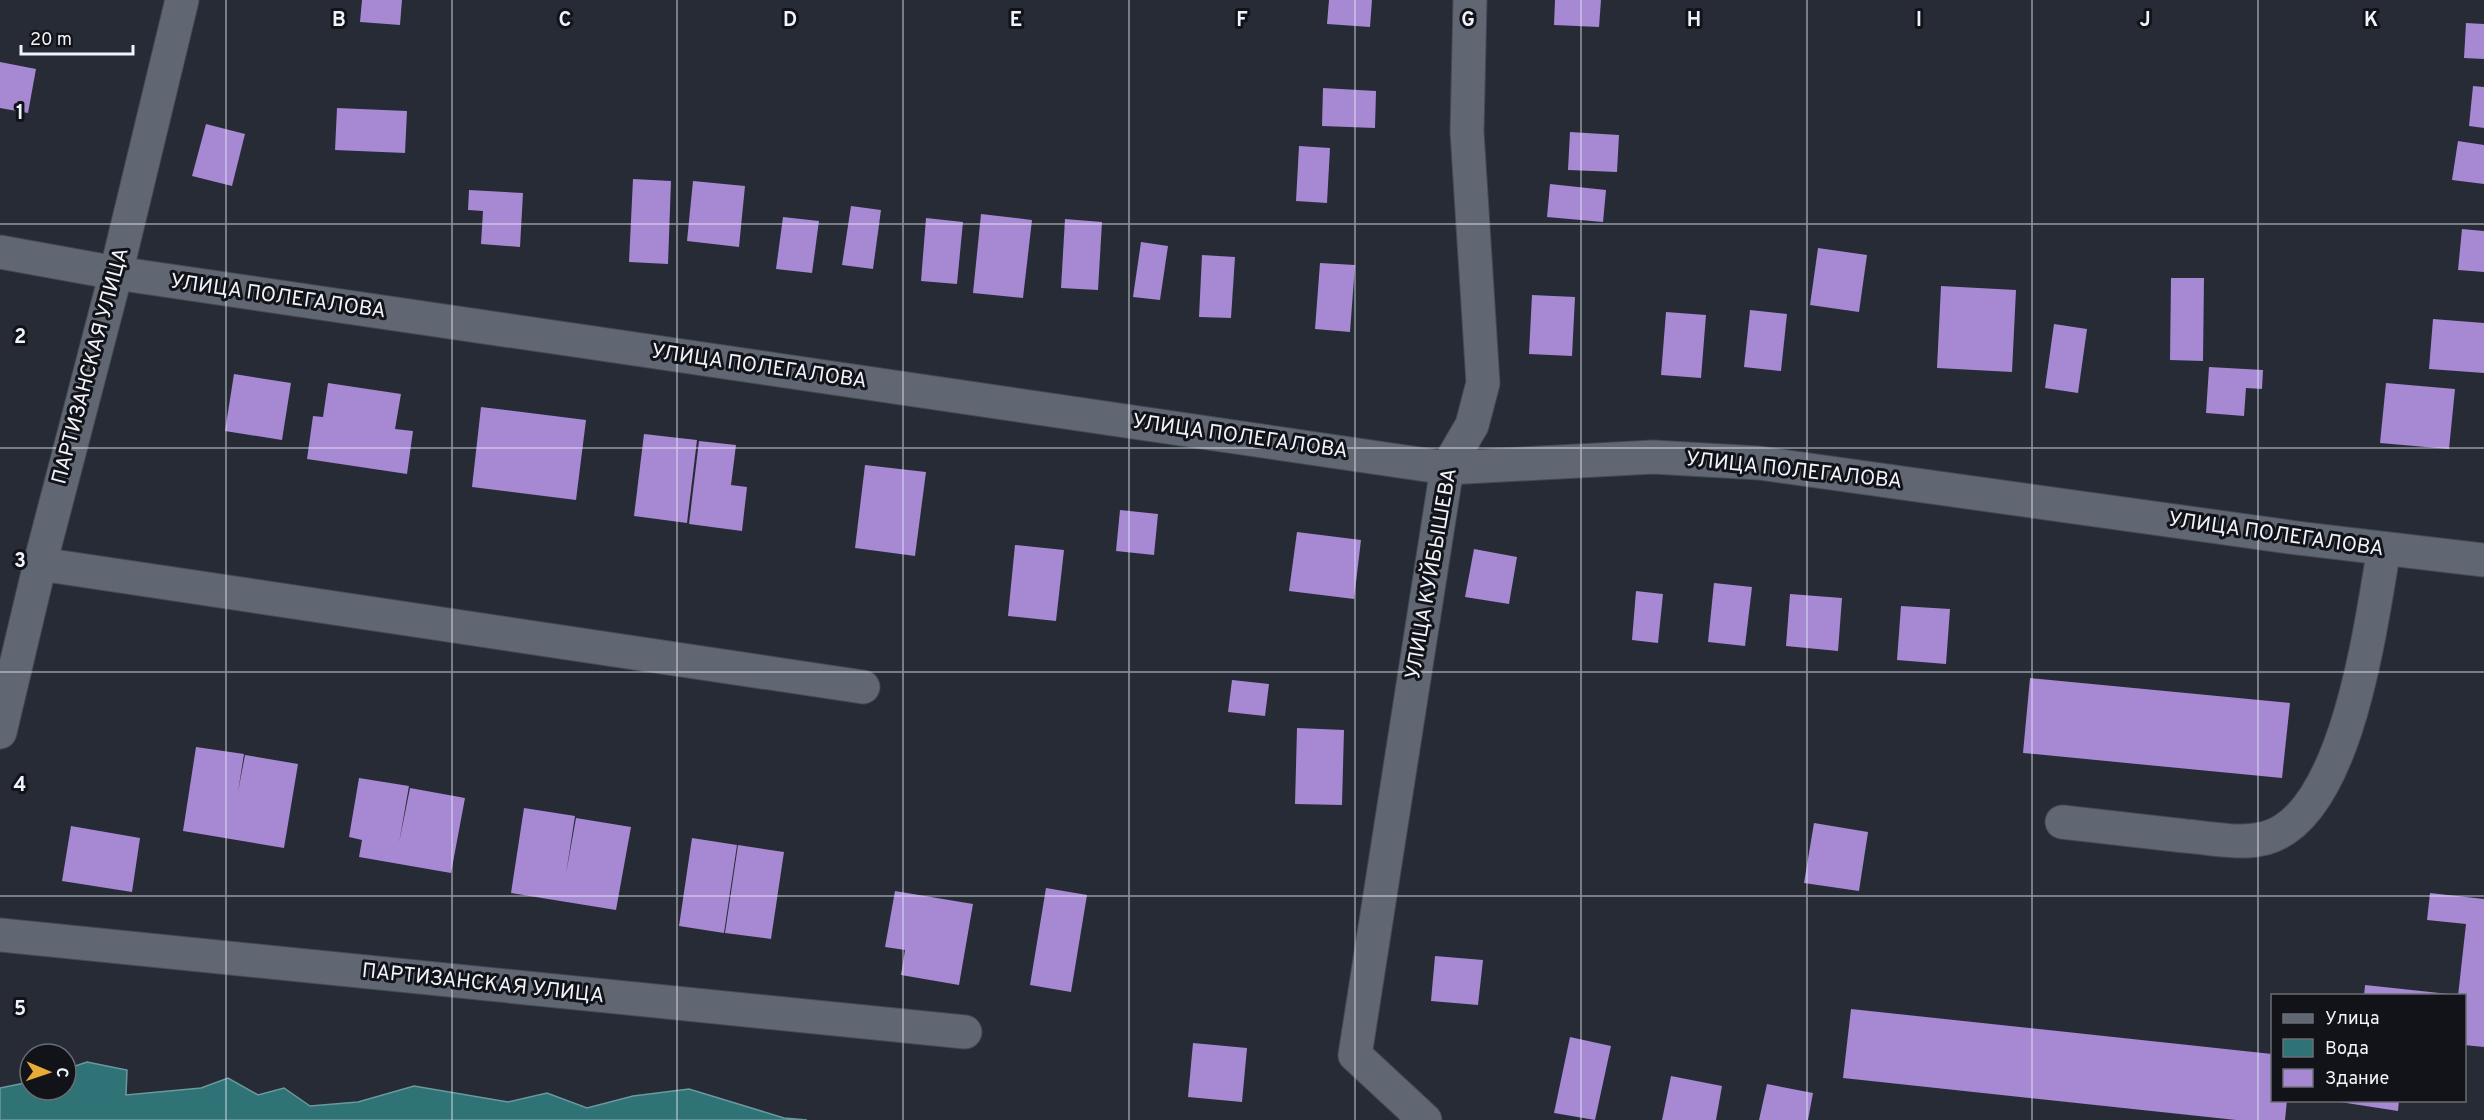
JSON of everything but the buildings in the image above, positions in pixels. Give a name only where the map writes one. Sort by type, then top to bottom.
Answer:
[{"type":"street","name":"ПАРТИЗАНСКАЯ УЛИЦА","points":[[0,732],[40,564],[116,273],[182,0]]},
{"type":"street","name":"УЛИЦА КУЙБЫШЕВА","points":[[1425,1120],[1355,1055],[1447,468],[1472,425],[1483,383],[1467,132],[1470,0]]},
{"type":"street","name":"УЛИЦА ПОЛЕГАЛОВА","points":[[0,252],[116,273],[1447,468],[1653,457],[1759,463],[2384,549],[2484,560]]},
{"type":"street","points":[[2062,822],[2237,841],[2267,838],[2294,824],[2316,798],[2342,743],[2365,653],[2384,549]]},
{"type":"street","points":[[40,564],[863,687]]},
{"type":"street","name":"ПАРТИЗАНСКАЯ УЛИЦА","points":[[0,935],[965,1032]]},
{"type":"water","points":[[87,1062],[127,1070],[126,1095],[201,1088],[228,1078],[258,1095],[284,1088],[310,1106],[358,1102],[414,1086],[508,1102],[547,1093],[587,1108],[633,1096],[689,1089],[784,1118],[807,1120],[0,1120],[0,1088],[18,1084],[18,1102],[78,1102],[78,1065]]}]
